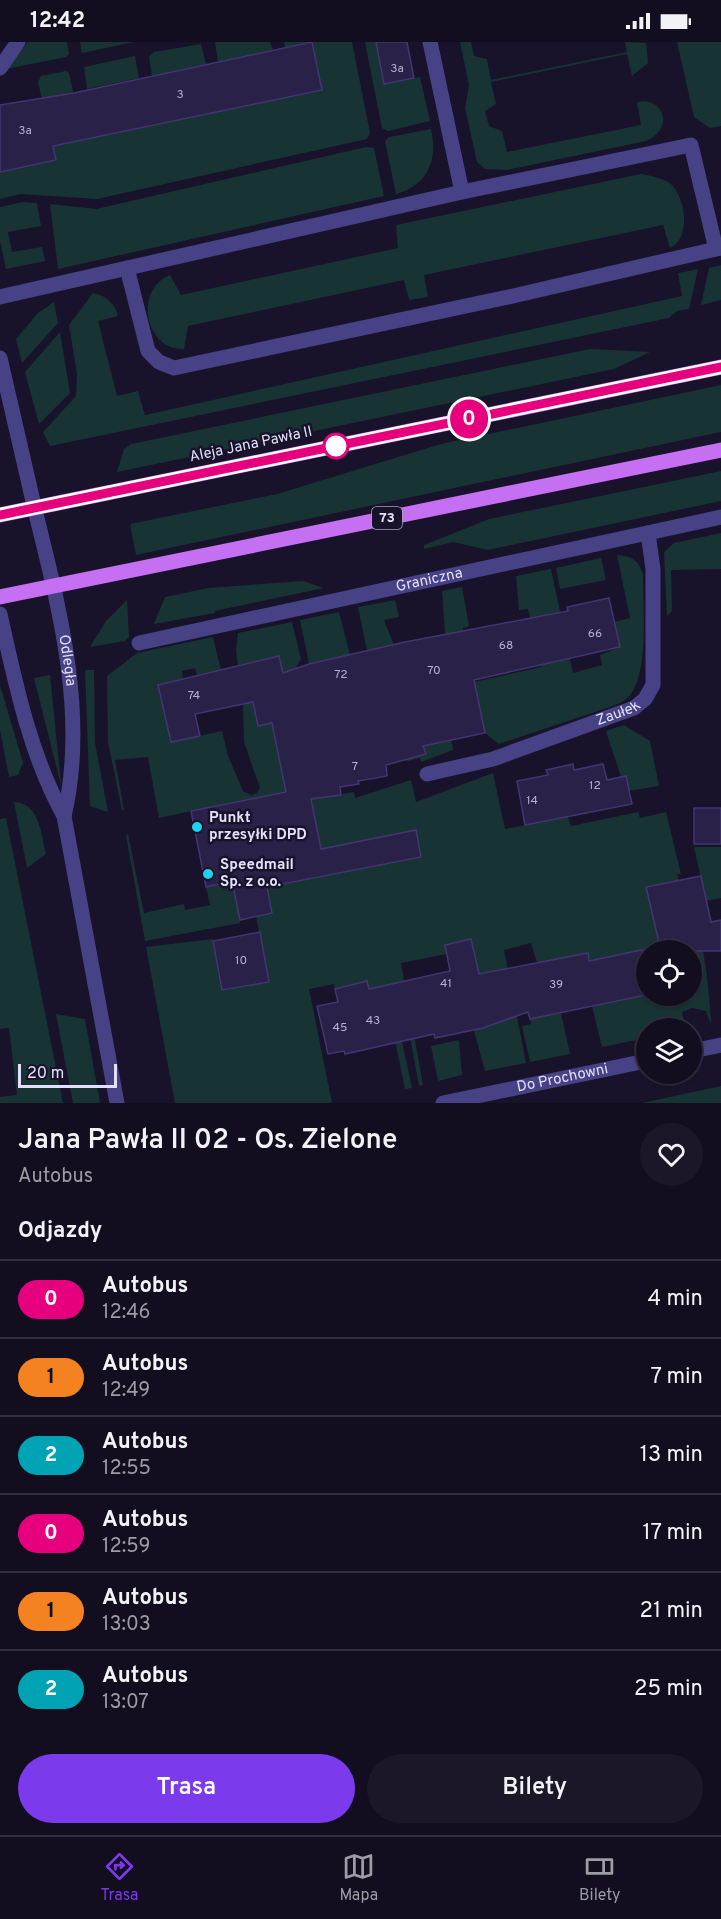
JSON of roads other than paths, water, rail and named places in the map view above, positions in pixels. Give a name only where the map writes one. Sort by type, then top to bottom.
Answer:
[{"type":"main road","name":"Aleja Jana Pawła II","points":[[0,515],[721,367]]},
{"type":"main road","name":"73","points":[[0,597],[721,450]]},
{"type":"street","points":[[0,68],[18,42]]},
{"type":"street","points":[[430,42],[462,192]]},
{"type":"street","points":[[0,297],[127,268],[462,192],[691,145],[718,248],[502,298],[174,368],[159,362],[148,351],[127,268]]},
{"type":"street","name":"Odległa","points":[[0,358],[53,586],[66,658],[74,740],[72,786],[64,816]]},
{"type":"street","name":"Graniczna","points":[[139,644],[721,517]]},
{"type":"street","name":"Zaułek","points":[[427,774],[493,759],[634,708],[645,699],[653,685],[653,569],[648,532]]},
{"type":"street","name":"Odległa","points":[[0,614],[35,750],[47,785],[64,816],[117,1103]]},
{"type":"street","points":[[702,1049],[721,1045]]},
{"type":"street","name":"Do Prochowni","points":[[443,1103],[636,1063]]},
{"type":"place","name":"Punkt przesyłki DPD","points":[[197,827]]},
{"type":"place","name":"Speedmail Sp. z o.o.","points":[[208,874]]}]
